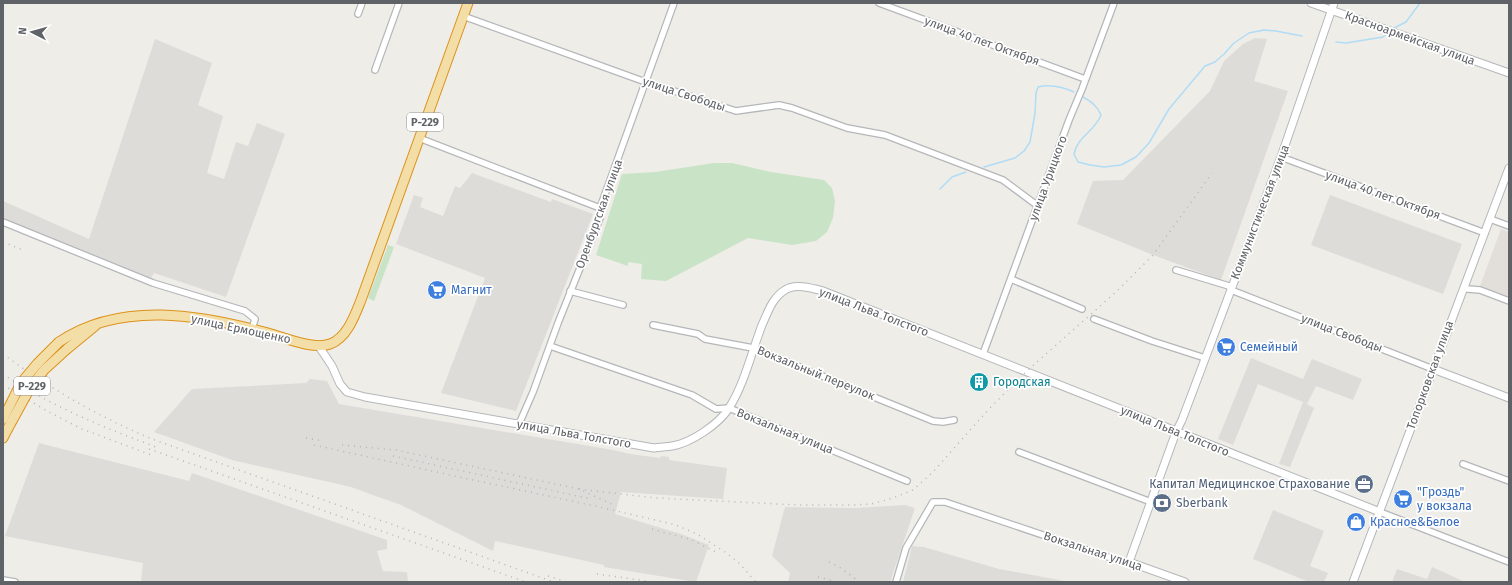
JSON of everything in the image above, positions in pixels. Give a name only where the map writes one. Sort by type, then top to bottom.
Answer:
[{"type":"highway","name":"Р-229","points":[[419,138],[468,3]]},
{"type":"highway","name":"улица Ермощенко","points":[[98,324],[131,315],[157,314],[197,318],[252,329],[304,343],[318,345],[332,343],[343,334],[353,319],[419,138]]},
{"type":"highway","name":"Р-229","points":[[3,419],[22,383],[37,364],[59,342],[84,328],[98,324]]},
{"type":"highway","name":"Р-229","points":[[5,434],[30,388],[44,370],[98,324]]},
{"type":"street","points":[[358,14],[362,3]]},
{"type":"street","points":[[375,70],[399,3]]},
{"type":"street","name":"Оренбургская улица","points":[[519,424],[533,392],[570,291],[600,218],[600,208],[674,3]]},
{"type":"street","name":"улица 40 лет Октября","points":[[879,3],[891,5],[1085,79]]},
{"type":"street","name":"улица Урицкого","points":[[983,354],[1068,120],[1114,3]]},
{"type":"street","name":"Красноармейская улица","points":[[1311,3],[1509,74]]},
{"type":"street","name":"Коммунистическая улица","points":[[1150,502],[1282,157],[1334,3]]},
{"type":"street","name":"улица Свободы","points":[[463,16],[646,82],[736,111],[779,105],[792,108],[847,128],[884,135],[1003,180],[1038,206]]},
{"type":"street","points":[[419,138],[600,208]]},
{"type":"street","name":"улица 40 лет Октября","points":[[1282,157],[1485,233]]},
{"type":"street","name":"Топорковская улица","points":[[1353,582],[1432,368],[1509,168]]},
{"type":"street","points":[[1490,219],[1509,226]]},
{"type":"street","points":[[3,222],[153,282],[245,311],[255,319],[252,329]]},
{"type":"street","name":"улица Свободы","points":[[1176,270],[1229,286],[1231,290],[1509,398]]},
{"type":"street","points":[[1011,279],[1082,309]]},
{"type":"street","name":"улица Льва Толстого","points":[[318,345],[332,366],[340,384],[347,392],[365,397],[654,448],[672,446],[686,441],[711,427],[729,408],[774,300],[786,289],[794,286],[808,287],[823,291],[1176,432],[1509,562]]},
{"type":"street","points":[[1464,288],[1480,290],[1509,301]]},
{"type":"street","points":[[570,291],[623,305]]},
{"type":"street","points":[[1094,319],[1152,342],[1205,358]]},
{"type":"street","name":"Вокзальный переулок","points":[[653,325],[698,334],[705,339],[753,348],[933,421],[943,422],[954,420]]},
{"type":"street","name":"Вокзальная улица","points":[[550,346],[692,395],[716,409],[729,408],[907,481]]},
{"type":"street","points":[[1019,452],[1150,502],[1129,562]]},
{"type":"street","points":[[1463,464],[1509,481]]},
{"type":"street","name":"Вокзальная улица","points":[[896,582],[906,548],[933,502],[946,502],[1185,582]]},
{"type":"street","points":[[3,580],[15,582]]},
{"type":"shaded area","points":[[1255,38],[1267,39],[1254,81],[1288,91],[1221,280],[1153,255],[1077,224],[1093,181],[1123,180],[1210,91],[1224,61],[1243,44]]},
{"type":"shaded area","points":[[155,39],[212,63],[198,105],[223,116],[207,173],[224,179],[236,142],[248,146],[257,123],[285,134],[226,297],[154,273],[151,278],[3,220],[3,201],[89,239]]},
{"type":"shaded area","points":[[472,173],[551,202],[552,199],[593,214],[516,411],[441,393],[485,278],[396,244],[414,195],[423,198],[420,207],[443,216],[455,186],[460,188]]},
{"type":"shaded area","points":[[1330,195],[1462,244],[1443,294],[1311,245]]},
{"type":"shaded area","points":[[1501,229],[1509,232],[1509,297],[1480,286]]},
{"type":"shaded area","points":[[1251,358],[1303,379],[1312,359],[1362,379],[1353,400],[1316,386],[1307,404],[1314,408],[1290,467],[1279,464],[1303,402],[1258,384],[1233,445],[1218,439]]},
{"type":"shaded area","points":[[310,379],[327,381],[339,404],[630,454],[660,458],[661,456],[669,457],[669,460],[727,468],[723,499],[621,492],[615,514],[681,534],[709,545],[696,582],[604,567],[604,565],[495,541],[493,551],[401,505],[351,487],[232,460],[154,432],[192,389],[306,383]]},
{"type":"shaded area","points":[[39,443],[189,481],[192,473],[387,540],[387,549],[377,551],[383,571],[407,572],[408,582],[141,582],[143,563],[5,536]]},
{"type":"shaded area","points":[[905,505],[915,508],[890,582],[788,582],[790,573],[772,556],[785,507],[856,508]]},
{"type":"shaded area","points":[[1273,510],[1324,531],[1310,566],[1328,573],[1324,582],[1309,582],[1253,559]]},
{"type":"shaded area","points":[[912,546],[924,547],[999,569],[1070,582],[903,582]]},
{"type":"shaded area","points":[[1432,567],[1465,582],[1392,582],[1397,569],[1427,579]]},
{"type":"green space","points":[[714,163],[732,163],[771,172],[824,180],[832,188],[835,201],[833,218],[827,232],[816,241],[792,245],[748,238],[666,281],[641,279],[642,264],[628,262],[628,266],[596,255],[622,174],[655,172]]},
{"type":"green space","points":[[388,245],[394,247],[374,301],[368,298]]},
{"type":"waterway","points":[[1392,29],[1406,22],[1420,3]]},
{"type":"waterway","points":[[1083,97],[1094,104],[1101,115],[1095,125],[1082,138],[1076,148],[1074,154],[1078,162],[1104,167],[1121,165],[1136,157],[1149,143],[1169,109],[1205,66],[1215,62],[1234,43],[1249,33],[1264,30],[1302,36]]},
{"type":"waterway","points":[[1336,42],[1346,43],[1383,37],[1388,33]]},
{"type":"waterway","points":[[984,167],[1015,158],[1024,151],[1030,142],[1038,87],[1056,86],[1074,92]]},
{"type":"waterway","points":[[940,189],[952,177],[966,172]]},
{"type":"railway","points":[[579,489],[656,498],[799,505],[871,504],[890,499],[913,490],[933,472],[988,410],[1027,371],[1117,291],[1153,255],[1212,173]]},
{"type":"railway","points":[[3,242],[23,250]]},
{"type":"railway","points":[[3,354],[38,379],[75,401],[152,439],[554,582]]},
{"type":"railway","points":[[3,374],[21,386],[58,406],[116,432],[156,447]]},
{"type":"railway","points":[[3,385],[49,412],[82,429],[154,456]]},
{"type":"railway","points":[[306,438],[323,441]]},
{"type":"railway","points":[[314,445],[676,525],[697,534],[725,552],[739,563],[756,582]]},
{"type":"railway","points":[[342,445],[396,450],[579,489],[616,506]]},
{"type":"railway","points":[[149,449],[526,582]]},
{"type":"railway","points":[[393,456],[591,499]]},
{"type":"railway","points":[[652,529],[692,540],[716,552]]},
{"type":"railway","points":[[829,562],[839,567],[860,582]]},
{"type":"railway","points":[[597,574],[654,582]]},
{"type":"railway","points":[[548,576],[567,582]]},
{"type":"railway","points":[[818,577],[838,582]]},
{"type":"place","name":"Магнит","points":[[437,290]]},
{"type":"place","name":"Семейный","points":[[1226,347]]},
{"type":"place","name":"Городская","points":[[979,382]]},
{"type":"place","name":"Капитал Медицинское Страхование","points":[[1364,484]]},
{"type":"place","name":"\"Гроздь\" у вокзала","points":[[1403,499]]},
{"type":"place","name":"Sberbank","points":[[1162,503]]},
{"type":"place","name":"Красное&Белое","points":[[1356,522]]}]
